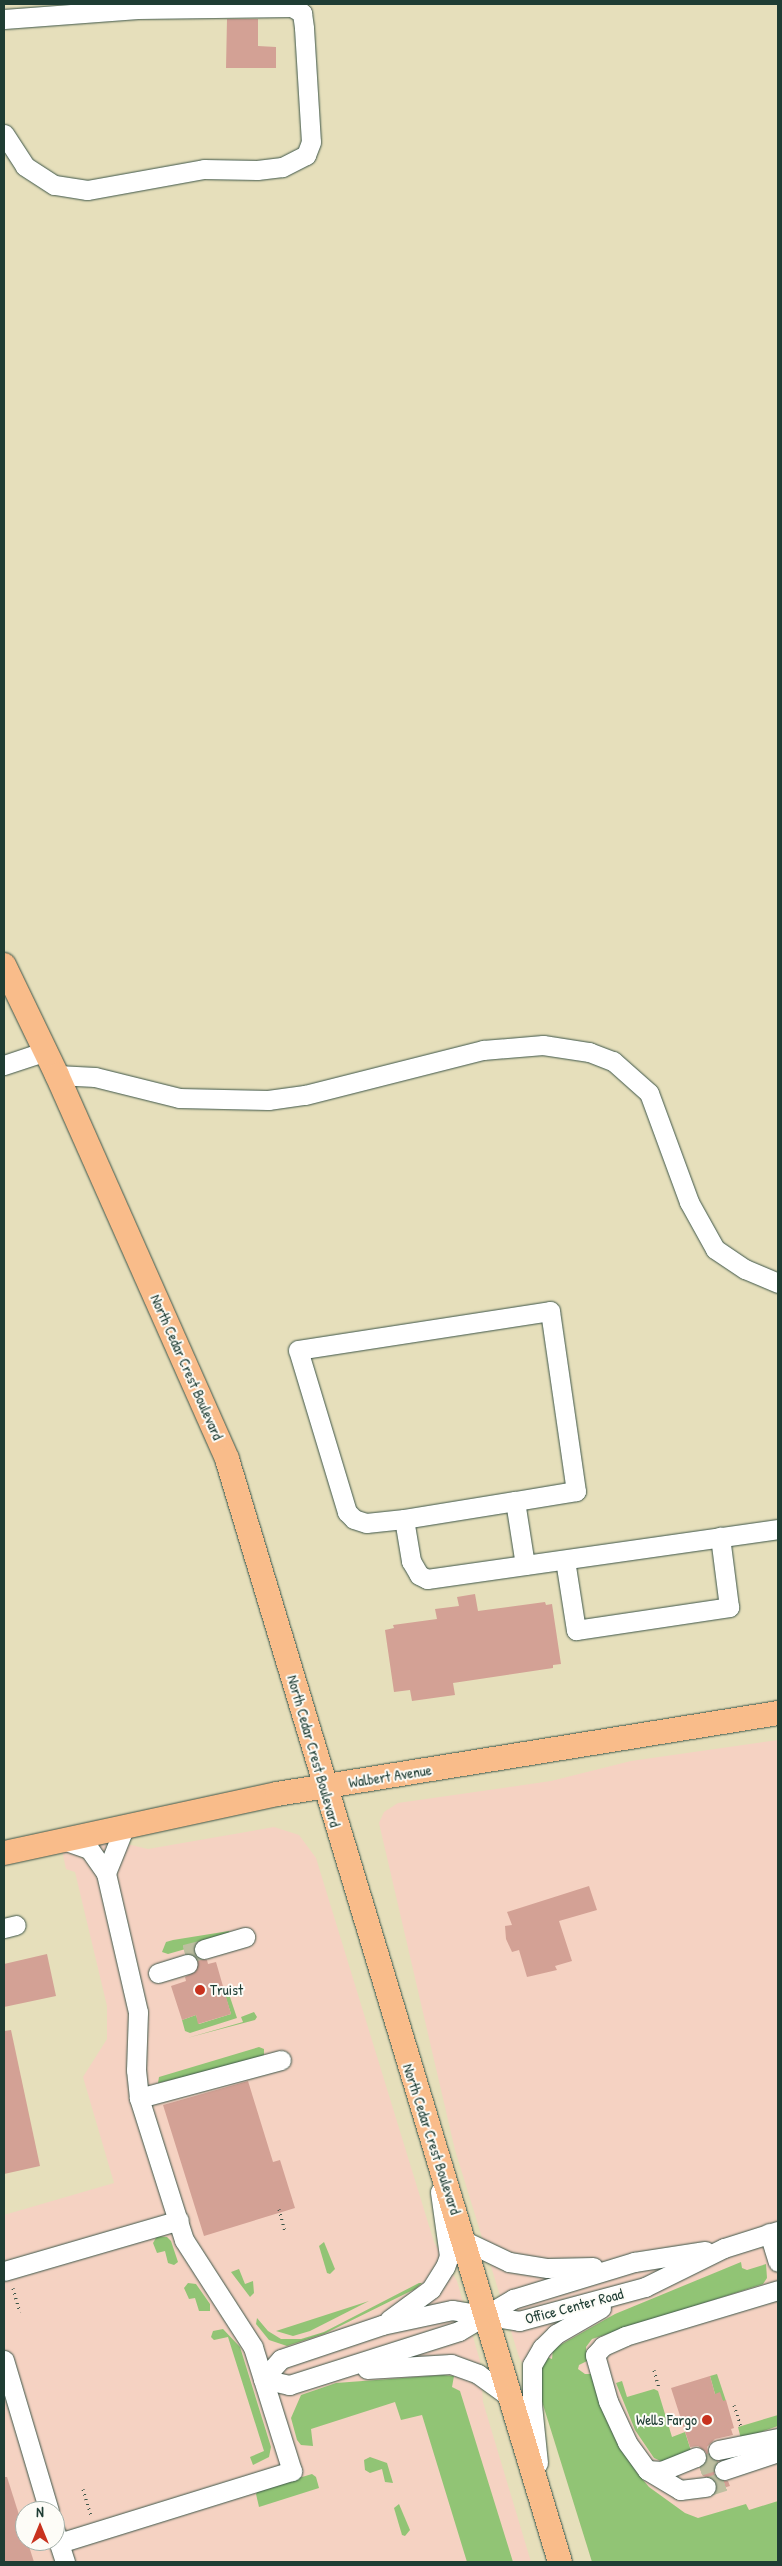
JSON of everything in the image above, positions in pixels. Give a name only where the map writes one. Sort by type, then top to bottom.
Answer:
[{"type":"main road","name":"North Cedar Crest Boulevard","points":[[4,965],[57,1075],[228,1459],[324,1787],[433,2144],[465,2241],[485,2316],[560,2562]]},
{"type":"main road","name":"Walbert Avenue","points":[[4,1853],[125,1826],[324,1787],[778,1714]]},
{"type":"street","points":[[4,19],[138,9],[292,8],[302,13],[311,142],[306,155],[282,167],[257,170],[204,169],[87,190],[54,185],[25,166],[4,134]]},
{"type":"street","points":[[57,1075],[95,1077],[179,1098],[268,1100],[305,1095],[483,1050],[543,1046],[588,1052],[613,1061],[648,1093],[659,1113],[689,1202],[715,1249],[745,1269],[778,1283]]},
{"type":"street","points":[[4,1065],[46,1051]]},
{"type":"street","points":[[550,1311],[576,1491],[404,1519],[366,1522],[354,1519],[348,1512],[298,1350],[550,1311]]},
{"type":"street","points":[[515,1501],[525,1565]]},
{"type":"street","points":[[404,1519],[411,1561],[419,1575],[427,1579],[778,1529]]},
{"type":"street","points":[[565,1560],[576,1630],[729,1607],[720,1537]]},
{"type":"street","points":[[106,1873],[125,1826]]},
{"type":"street","points":[[62,1840],[76,1842],[89,1849],[106,1873],[138,2012],[136,2070],[140,2098],[184,2240],[253,2347],[292,2472],[65,2535]]},
{"type":"street","points":[[205,1954],[246,1942]]},
{"type":"street","points":[[156,1968],[187,1959]]},
{"type":"street","points":[[140,2098],[281,2060]]},
{"type":"street","points":[[382,2325],[430,2289],[449,2256],[433,2144]]},
{"type":"street","points":[[7,2276],[179,2220]]},
{"type":"street","points":[[774,2232],[778,2262]]},
{"type":"street","name":"Office Center Road","points":[[485,2316],[520,2321],[645,2287],[724,2248],[774,2232]]},
{"type":"street","points":[[465,2241],[509,2262],[524,2265],[576,2269],[634,2262]]},
{"type":"street","name":"Office Center Road","points":[[485,2316],[513,2299],[634,2262],[724,2248]]},
{"type":"street","points":[[543,2507],[532,2405],[532,2365],[542,2348],[574,2321],[645,2287]]},
{"type":"street","points":[[655,2471],[701,2472],[680,2490],[655,2471],[627,2442],[608,2400],[596,2355],[599,2350],[625,2336],[778,2290]]},
{"type":"street","points":[[263,2379],[281,2359],[382,2325],[452,2310],[485,2316]]},
{"type":"street","points":[[263,2379],[289,2385],[459,2331],[485,2316]]},
{"type":"street","points":[[4,2360],[46,2501]]},
{"type":"street","points":[[338,2370],[451,2364],[478,2374],[510,2397]]},
{"type":"street","points":[[723,2465],[778,2439]]},
{"type":"street","points":[[723,2465],[778,2452]]},
{"type":"street","points":[[723,2465],[778,2465]]},
{"type":"path","points":[[279,2209],[286,2231]]},
{"type":"path","points":[[7,2276],[20,2312]]},
{"type":"path","points":[[654,2370],[659,2387]]},
{"type":"path","points":[[734,2405],[741,2426]]},
{"type":"path","points":[[84,2489],[93,2520]]},
{"type":"shaded area","points":[[778,1740],[778,2562],[592,2562],[540,2395],[519,2357],[455,2150],[379,1823],[384,1812],[398,1803],[551,1781],[631,1761]]},
{"type":"shaded area","points":[[274,1827],[299,1835],[316,1858],[434,2242],[457,2281],[480,2361],[483,2402],[531,2562],[4,2562],[4,2215],[114,2183],[83,2077],[107,2039],[107,2006],[75,1872],[66,1869],[62,1850],[114,1841],[148,1849]]},
{"type":"green space","points":[[229,1931],[231,1936],[168,1954],[162,1952],[166,1942]]},
{"type":"green space","points":[[229,1994],[237,2018],[190,2033],[185,2031],[182,2020],[196,2015],[199,2024],[231,2014],[225,1995]]},
{"type":"green space","points":[[254,2012],[257,2017],[255,2020],[187,2038],[243,2022],[241,2017]]},
{"type":"green space","points":[[259,2047],[264,2049],[264,2058],[158,2083],[159,2077]]},
{"type":"green space","points":[[157,2236],[167,2237],[171,2241],[178,2262],[174,2265],[168,2263],[165,2251],[157,2253],[153,2243]]},
{"type":"green space","points":[[324,2242],[335,2269],[330,2274],[327,2273],[319,2246]]},
{"type":"green space","points":[[741,2262],[742,2268],[747,2270],[766,2264],[767,2278],[763,2284],[592,2339],[586,2347],[587,2361],[579,2365],[578,2369],[585,2374],[593,2374],[622,2450],[638,2474],[649,2487],[685,2513],[698,2518],[746,2504],[749,2510],[778,2501],[778,2562],[592,2562],[540,2395],[539,2373],[543,2364],[547,2357],[552,2359],[553,2349],[615,2314]]},
{"type":"green space","points":[[239,2269],[245,2284],[253,2281],[254,2293],[250,2297],[231,2272]]},
{"type":"green space","points":[[188,2283],[196,2284],[210,2304],[210,2311],[199,2311],[195,2298],[189,2299],[184,2288]]},
{"type":"green space","points":[[422,2283],[415,2289],[324,2334],[287,2346],[269,2340],[256,2324],[257,2318],[268,2331],[281,2339],[301,2339],[324,2332]]},
{"type":"green space","points":[[369,2301],[310,2331],[293,2336],[276,2331]]},
{"type":"green space","points":[[223,2329],[240,2347],[271,2447],[269,2457],[253,2465],[250,2457],[264,2451],[228,2337],[214,2340],[211,2337],[213,2331]]},
{"type":"green space","points":[[717,2374],[726,2401],[723,2401],[715,2394],[710,2376]]},
{"type":"green space","points":[[443,2375],[454,2376],[452,2387],[460,2391],[513,2562],[467,2562],[422,2415],[401,2420],[395,2402],[311,2429],[313,2446],[301,2445],[297,2440],[291,2418],[301,2395],[336,2383]]},
{"type":"green space","points":[[622,2381],[627,2397],[654,2389],[658,2391],[672,2437],[685,2432],[692,2454],[663,2462],[654,2458],[635,2430],[616,2383]]},
{"type":"green space","points":[[778,2415],[778,2426],[741,2439],[738,2427]]},
{"type":"green space","points":[[370,2457],[387,2463],[393,2483],[385,2482],[382,2469],[370,2473],[365,2470],[364,2460]]},
{"type":"green space","points":[[312,2474],[316,2477],[319,2488],[259,2507],[256,2494],[259,2490]]},
{"type":"green space","points":[[399,2504],[410,2530],[405,2536],[402,2535],[394,2508]]},
{"type":"building","points":[[227,19],[258,19],[258,46],[276,47],[276,68],[226,68]]},
{"type":"building","points":[[475,1594],[478,1611],[545,1602],[546,1605],[552,1604],[561,1664],[553,1665],[553,1668],[453,1683],[455,1695],[412,1701],[410,1690],[394,1692],[385,1630],[394,1628],[393,1625],[437,1619],[435,1609],[459,1606],[457,1597]]},
{"type":"building","points":[[589,1886],[597,1910],[559,1921],[572,1961],[555,1966],[557,1970],[527,1977],[519,1950],[512,1952],[506,1939],[505,1926],[512,1925],[507,1912]]},
{"type":"building","points":[[47,1954],[56,1996],[4,2007],[4,1964]]},
{"type":"building","name":"Truist","points":[[197,1958],[207,1960],[208,1964],[216,1962],[231,2014],[198,2024],[196,2015],[182,2020],[171,1986],[186,1981],[185,1977],[196,1971]]},
{"type":"building","points":[[11,2030],[40,2166],[4,2174],[4,2031]]},
{"type":"building","points":[[248,2081],[273,2162],[280,2160],[295,2208],[204,2236],[163,2105]]},
{"type":"building","name":"Wells Fargo","points":[[710,2376],[715,2394],[720,2392],[723,2401],[726,2400],[734,2428],[731,2429],[733,2435],[715,2439],[707,2447],[709,2457],[718,2461],[714,2474],[721,2481],[728,2481],[730,2486],[717,2490],[715,2480],[703,2476],[700,2468],[707,2459],[706,2452],[698,2446],[690,2447],[671,2388]]},
{"type":"building","points":[[4,2477],[7,2477],[15,2502],[15,2551],[31,2551],[34,2562],[4,2562]]},
{"type":"tunnel","points":[[185,1954],[204,1949]]},
{"type":"tunnel","points":[[699,2466],[721,2459]]},
{"type":"tunnel","points":[[706,2487],[728,2480]]},
{"type":"place","name":"Truist","points":[[200,1990]]},
{"type":"place","name":"Wells Fargo","points":[[707,2420]]}]
